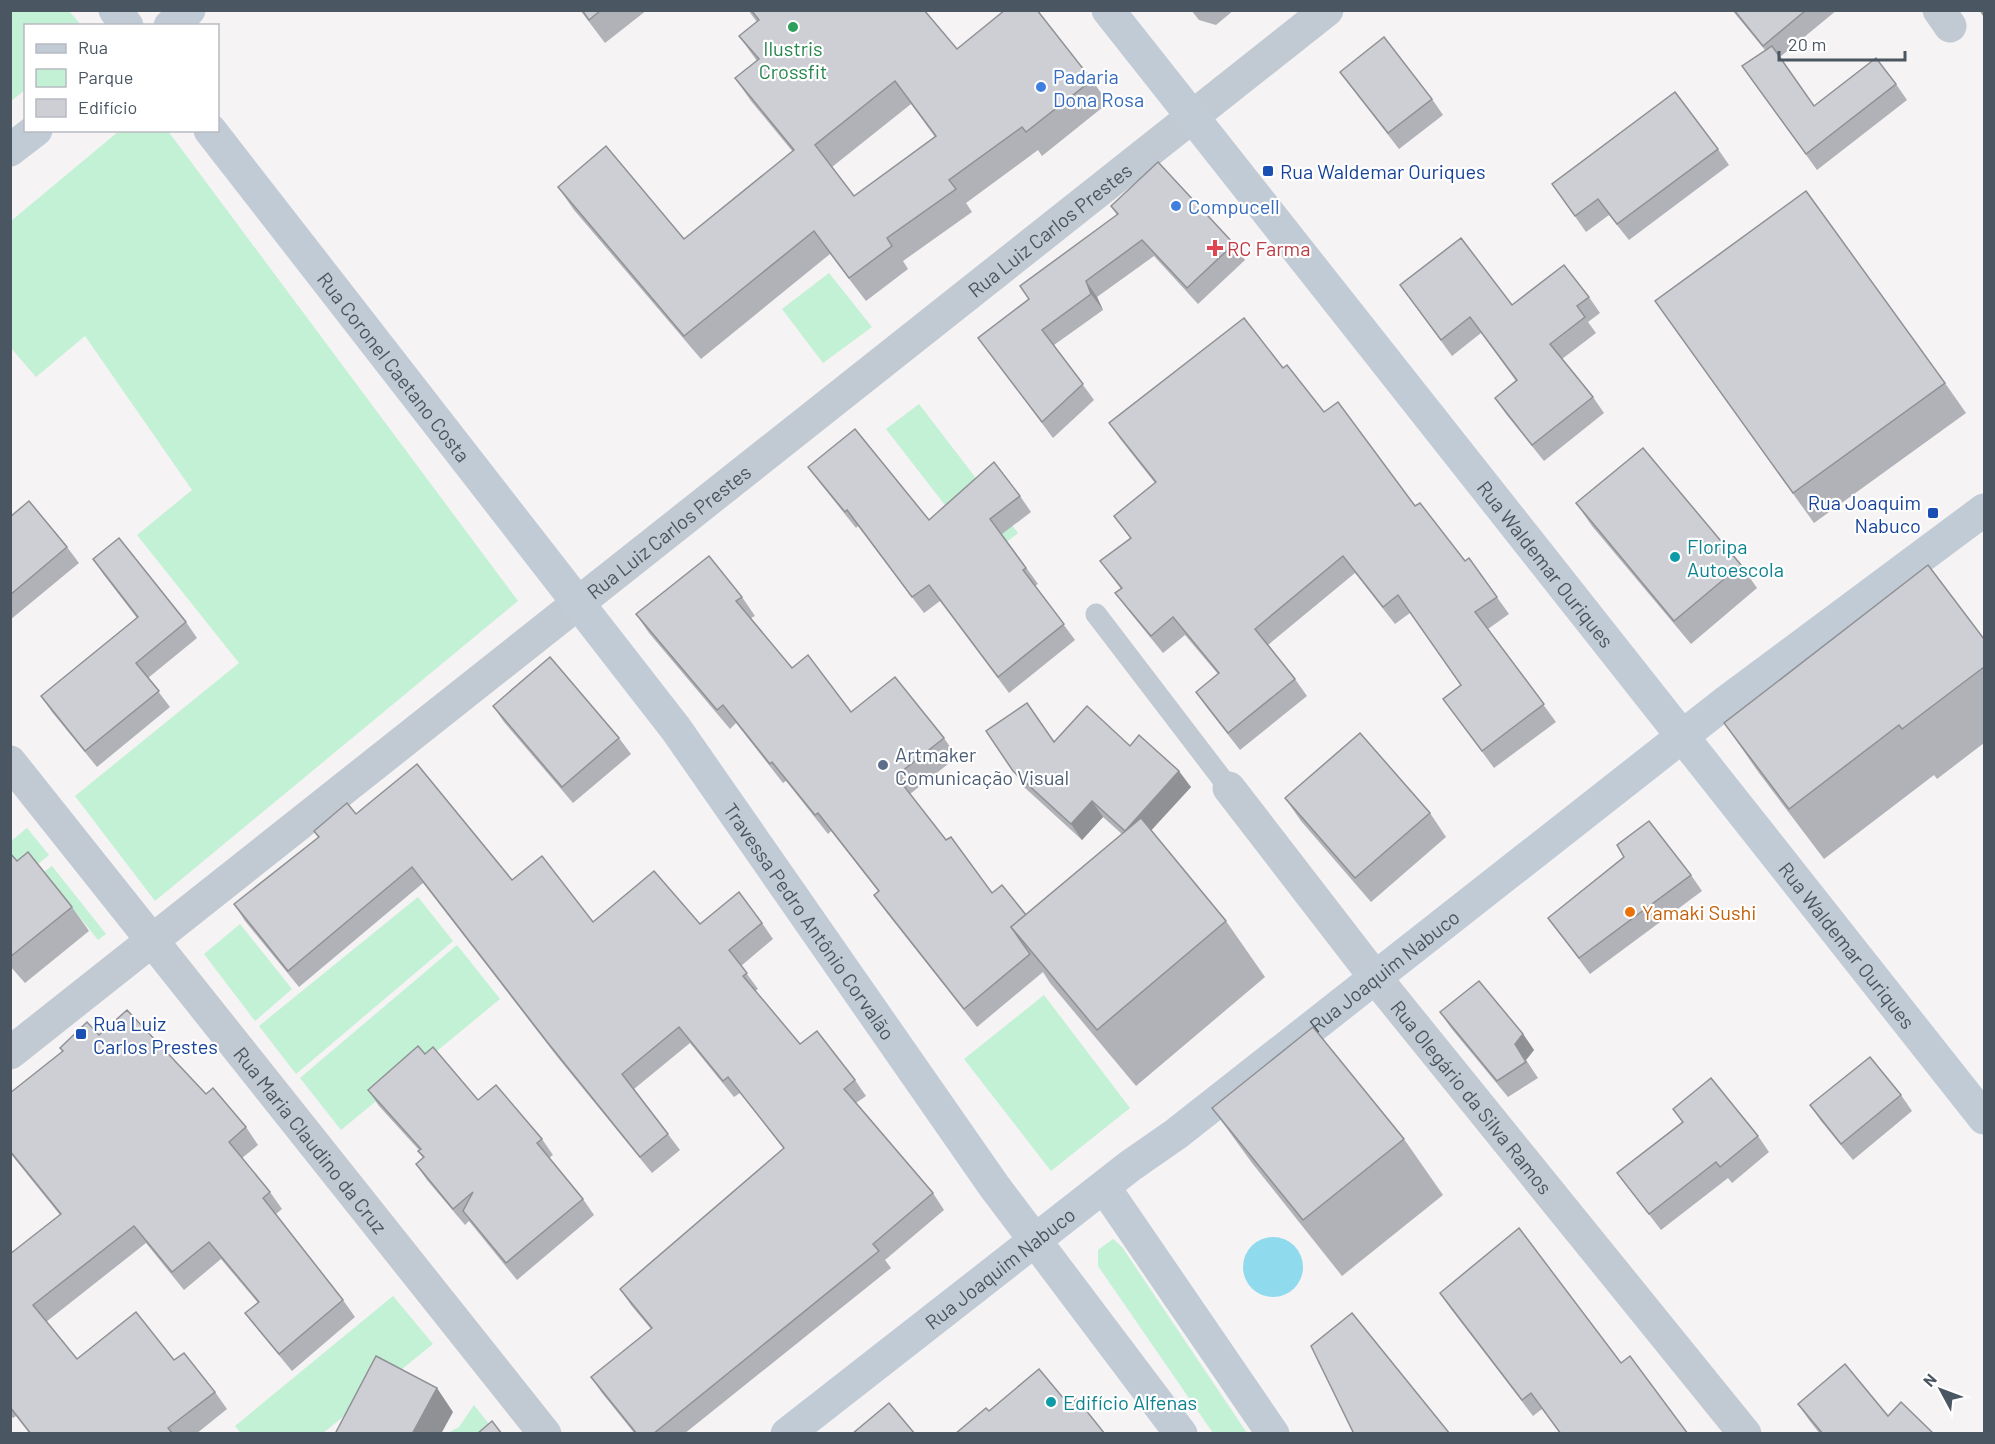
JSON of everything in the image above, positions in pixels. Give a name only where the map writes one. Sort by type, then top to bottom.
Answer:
[{"type":"street","points":[[115,10],[126,24]]},
{"type":"street","points":[[172,24],[189,10]]},
{"type":"street","name":"Rua Waldemar Ouriques","points":[[1108,10],[1984,1118]]},
{"type":"street","name":"Rua Luiz Carlos Prestes","points":[[10,1053],[1327,10]]},
{"type":"street","points":[[10,150],[33,132]]},
{"type":"street","name":"Rua Coronel Caetano Costa","points":[[212,132],[578,604]]},
{"type":"street","name":"Rua Joaquim Nabuco","points":[[787,1434],[1036,1242],[1104,1186],[1176,1134],[1374,976],[1684,736],[1984,510]]},
{"type":"street","name":"Travessa Pedro Antônio Corvalão","points":[[578,604],[676,729],[994,1186],[1181,1434]]},
{"type":"street","name":"Rua Maria Claudino da Cruz","points":[[10,762],[545,1434]]},
{"type":"street","name":"Rua Olegário da Silva Ramos","points":[[1229,788],[1374,976],[1745,1434]]},
{"type":"street","points":[[1104,1186],[1273,1434]]},
{"type":"lane","name":"Rua Olegário da Silva Ramos","points":[[1096,614],[1229,788]]},
{"type":"green space","points":[[11,10],[69,11],[80,24],[24,24],[24,91],[11,101]]},
{"type":"green space","points":[[118,132],[169,132],[518,601],[155,901],[75,796],[239,663],[137,535],[192,490],[85,336],[36,377],[10,347],[11,221]]},
{"type":"green space","points":[[829,273],[872,327],[823,363],[782,309]]},
{"type":"green space","points":[[919,404],[1018,533],[986,558],[886,429]]},
{"type":"green space","points":[[27,828],[49,855],[11,886],[11,841]]},
{"type":"green space","points":[[52,866],[106,934],[98,940],[44,872]]},
{"type":"green space","points":[[418,897],[453,941],[296,1074],[259,1026]]},
{"type":"green space","points":[[240,924],[292,989],[255,1021],[204,954]]},
{"type":"green space","points":[[457,945],[500,999],[341,1130],[300,1078]]},
{"type":"green space","points":[[1044,995],[1130,1108],[1051,1171],[964,1059]]},
{"type":"green space","points":[[1113,1239],[1122,1247],[1247,1433],[1213,1433],[1098,1266],[1098,1250]]},
{"type":"green space","points":[[393,1296],[433,1344],[323,1433],[241,1433],[235,1426]]},
{"type":"green space","points":[[474,1405],[496,1433],[446,1434],[459,1427]]},
{"type":"water","points":[[1273,1237],[1290,1242],[1298,1250],[1303,1267],[1298,1284],[1290,1292],[1273,1297],[1256,1292],[1248,1284],[1243,1267],[1248,1250],[1256,1242]]},
{"type":"building","points":[[582,10],[601,10],[589,20]]},
{"type":"building","points":[[751,10],[924,10],[957,49],[1005,10],[1037,10],[1092,80],[1026,132],[1022,127],[949,180],[956,189],[887,238],[892,246],[849,278],[814,231],[684,336],[558,187],[606,146],[684,239],[794,150],[735,78],[759,59],[739,36],[759,20]],"holes":[[[895,81],[936,136],[854,196],[815,145]]]},
{"type":"building","points":[[1734,10],[1806,10],[1763,46]]},
{"type":"building","points":[[1384,37],[1432,99],[1388,133],[1340,72]]},
{"type":"building","points":[[1772,46],[1814,106],[1876,58],[1896,84],[1806,154],[1742,66]]},
{"type":"building","points":[[1675,92],[1718,149],[1617,224],[1598,199],[1575,216],[1552,184]]},
{"type":"building","points":[[1158,162],[1234,244],[1187,288],[1142,240],[1086,281],[1091,294],[1042,330],[1083,384],[1042,422],[978,338],[1029,299],[1020,286],[1118,214],[1111,206]]},
{"type":"building","points":[[1806,191],[1945,383],[1793,493],[1655,301]]},
{"type":"building","points":[[1461,238],[1512,305],[1564,265],[1589,297],[1577,306],[1585,317],[1550,344],[1593,397],[1532,445],[1495,398],[1517,380],[1470,317],[1441,340],[1400,285]]},
{"type":"building","points":[[1244,318],[1283,368],[1287,365],[1324,412],[1338,402],[1415,506],[1420,503],[1465,561],[1469,558],[1497,597],[1475,612],[1544,704],[1482,751],[1443,699],[1461,685],[1398,595],[1383,607],[1343,556],[1255,629],[1295,679],[1228,733],[1196,692],[1219,673],[1173,617],[1151,636],[1115,593],[1122,588],[1100,561],[1131,538],[1114,516],[1156,482],[1109,423]]},
{"type":"building","points":[[855,429],[929,520],[994,462],[1020,496],[990,519],[1026,568],[1023,570],[1064,624],[998,677],[929,585],[912,597],[847,510],[845,512],[808,467]]},
{"type":"building","name":"Floripa Autoescola","points":[[1643,448],[1741,565],[1674,621],[1576,503]]},
{"type":"building","points":[[29,501],[67,547],[10,595],[10,517]]},
{"type":"building","points":[[119,538],[186,622],[136,663],[159,691],[85,751],[41,696],[138,617],[93,559]]},
{"type":"building","points":[[709,556],[742,597],[736,601],[792,668],[808,655],[851,712],[895,677],[944,738],[896,776],[946,840],[951,837],[992,893],[1002,885],[1026,915],[1011,927],[1030,954],[964,1009],[874,895],[879,891],[818,813],[815,815],[772,762],[770,764],[723,705],[717,710],[636,614]]},
{"type":"building","points":[[1928,565],[1984,639],[1984,667],[1902,729],[1899,725],[1789,809],[1724,723]]},
{"type":"building","points":[[550,657],[619,738],[562,787],[493,706]]},
{"type":"building","points":[[1027,703],[1054,742],[1087,706],[1130,746],[1139,735],[1179,771],[1125,831],[1092,801],[1071,824],[1013,771],[986,731]]},
{"type":"building","points":[[1360,733],[1430,813],[1355,878],[1285,798]]},
{"type":"building","points":[[417,764],[512,880],[542,856],[593,922],[654,871],[700,924],[739,892],[762,923],[729,950],[747,973],[743,976],[800,1044],[817,1031],[855,1080],[844,1089],[933,1193],[873,1244],[879,1251],[653,1434],[637,1434],[591,1377],[652,1328],[620,1289],[784,1148],[728,1077],[723,1081],[679,1027],[622,1074],[668,1134],[640,1157],[548,1043],[412,867],[288,971],[234,904],[319,837],[314,831],[347,803],[356,814]]},
{"type":"building","points":[[1141,818],[1226,921],[1097,1030],[1011,927]]},
{"type":"building","name":"Yamaki Sushi","points":[[1649,821],[1691,875],[1579,958],[1548,918],[1624,857],[1617,845]]},
{"type":"building","points":[[28,852],[72,907],[10,957],[10,853],[17,861]]},
{"type":"building","points":[[1479,981],[1523,1034],[1515,1044],[1526,1062],[1497,1081],[1440,1012]]},
{"type":"building","points":[[127,1010],[206,1094],[213,1088],[246,1127],[229,1142],[270,1192],[263,1198],[343,1300],[279,1354],[245,1313],[259,1302],[209,1242],[172,1272],[134,1226],[33,1305],[77,1359],[136,1312],[174,1360],[184,1353],[215,1392],[168,1428],[173,1434],[31,1434],[10,1407],[10,1254],[61,1214],[10,1151],[10,1093],[63,1051],[60,1048],[87,1022],[99,1035]]},
{"type":"building","points":[[1313,1027],[1404,1139],[1303,1220],[1212,1108]]},
{"type":"building","points":[[418,1046],[425,1054],[433,1047],[478,1100],[496,1085],[542,1139],[537,1143],[583,1199],[506,1263],[463,1211],[473,1192],[453,1209],[416,1164],[424,1157],[418,1151],[421,1149],[368,1090]]},
{"type":"building","points":[[1870,1057],[1901,1095],[1841,1144],[1810,1105]]},
{"type":"building","points":[[1711,1078],[1758,1136],[1720,1167],[1716,1162],[1649,1214],[1617,1173],[1683,1122],[1673,1109]]},
{"type":"building","points":[[1519,1228],[1621,1363],[1630,1356],[1688,1434],[1561,1434],[1531,1393],[1522,1400],[1440,1293]]},
{"type":"building","points":[[1352,1313],[1450,1434],[1354,1434],[1311,1346]]},
{"type":"building","points":[[376,1356],[437,1388],[412,1434],[335,1434]]},
{"type":"building","points":[[1845,1364],[1888,1416],[1901,1402],[1934,1434],[1823,1434],[1798,1404]]},
{"type":"building","points":[[1039,1369],[1069,1405],[1077,1399],[1105,1434],[955,1434],[986,1408],[989,1411]]},
{"type":"building","points":[[889,1403],[915,1434],[852,1434]]},
{"type":"building","points":[[492,1421],[502,1434],[477,1434]]},
{"type":"place","name":"Ilustris Crossfit","points":[[793,27]]},
{"type":"place","name":"Padaria Dona Rosa","points":[[1041,87]]},
{"type":"place","name":"Rua Waldemar Ouriques","points":[[1268,171]]},
{"type":"place","name":"Compucell","points":[[1176,206]]},
{"type":"place","name":"RC Farma","points":[[1215,248]]},
{"type":"place","name":"Rua Joaquim Nabuco","points":[[1933,513]]},
{"type":"place","name":"Floripa Autoescola","points":[[1675,557]]},
{"type":"place","name":"Artmaker Comunicação Visual","points":[[883,765]]},
{"type":"place","name":"Yamaki Sushi","points":[[1630,912]]},
{"type":"place","name":"Rua Luiz Carlos Prestes","points":[[81,1034]]},
{"type":"place","name":"Edifício Alfenas","points":[[1051,1402]]}]
